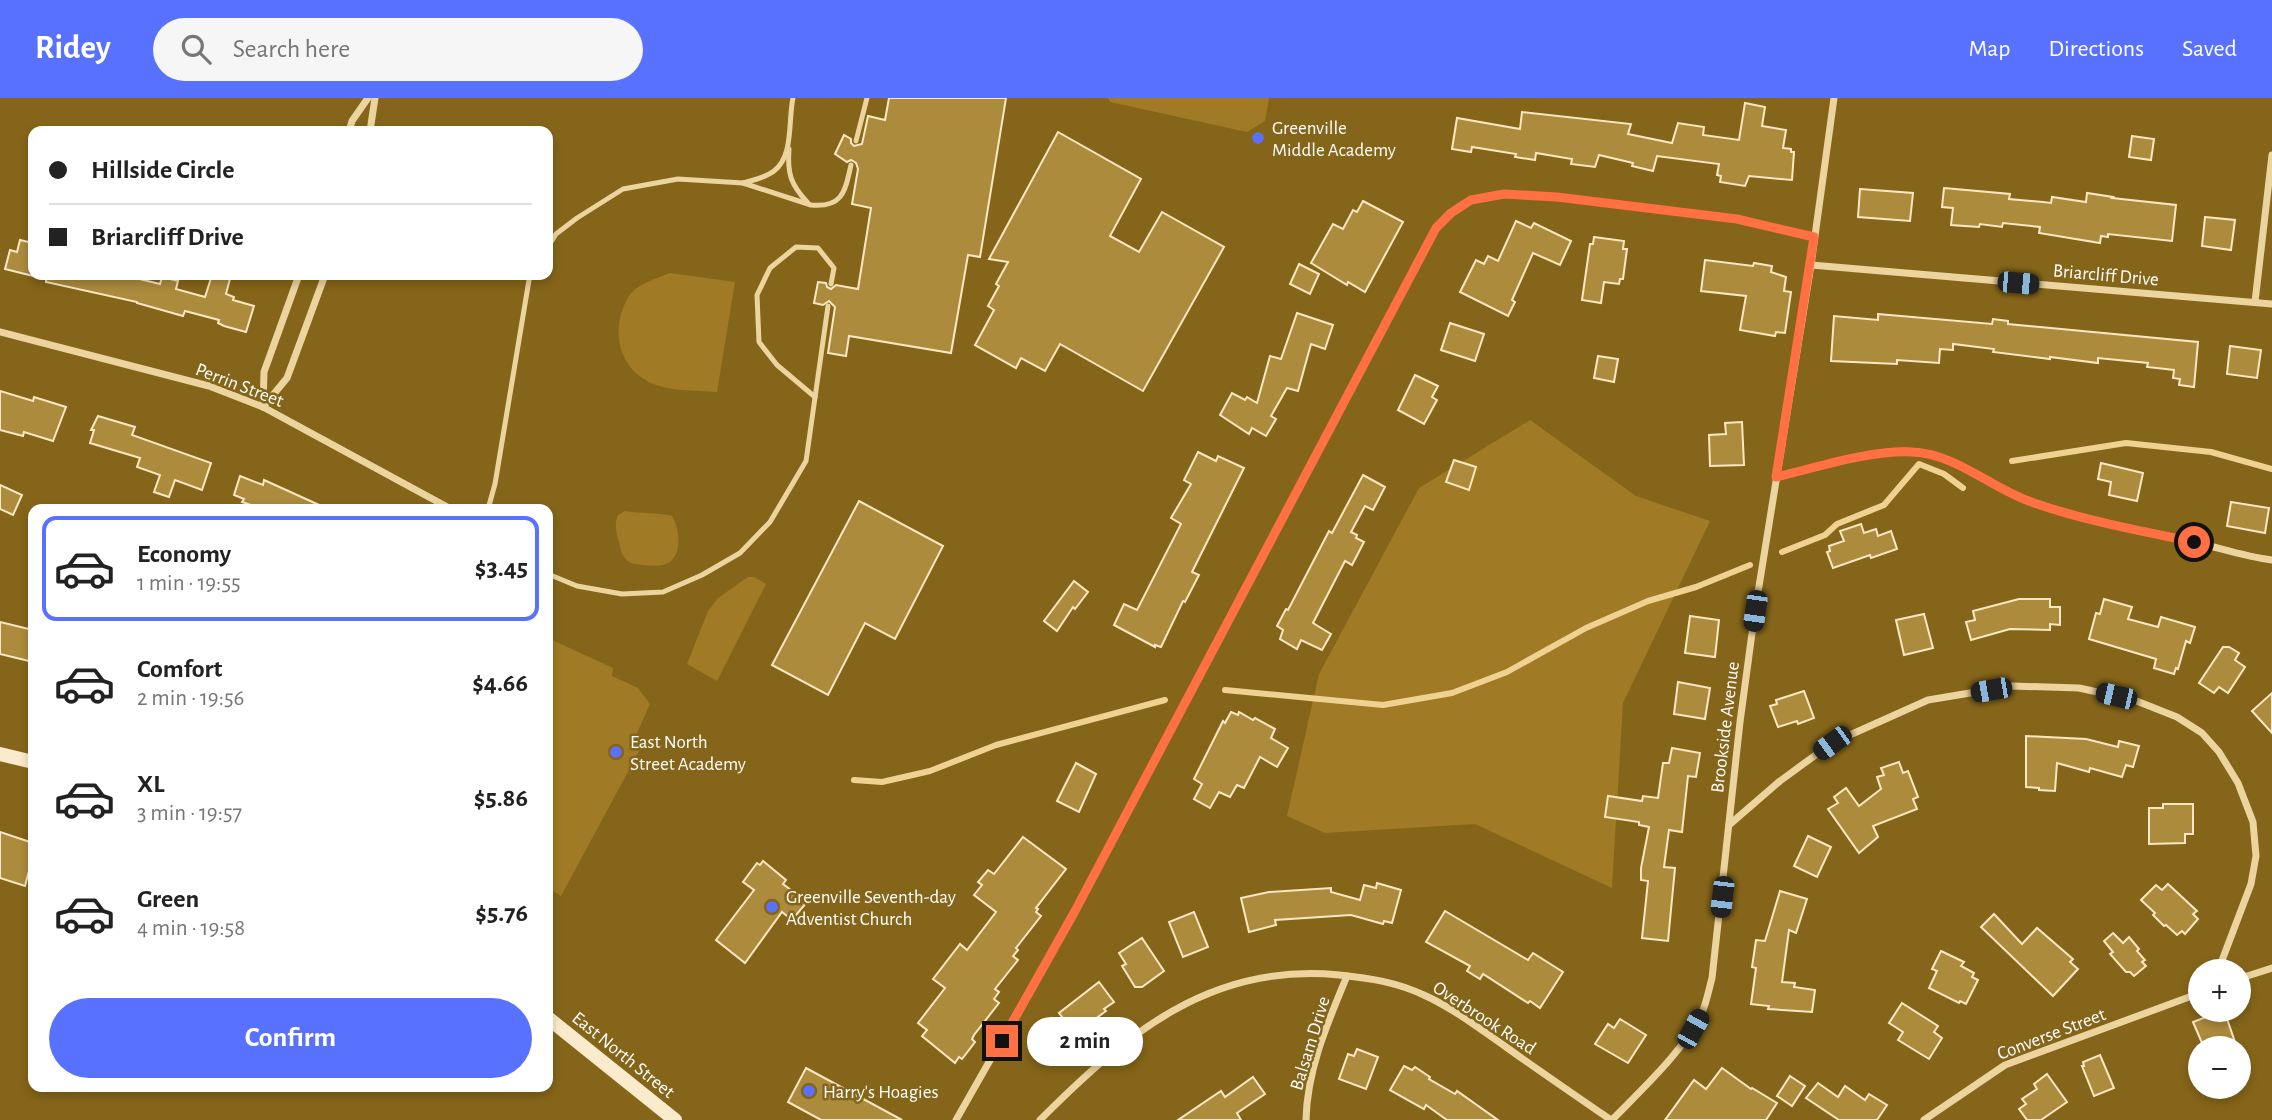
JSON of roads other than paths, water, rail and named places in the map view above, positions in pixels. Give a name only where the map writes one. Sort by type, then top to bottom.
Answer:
[{"type":"main road","points":[[0,754],[28,761]]},
{"type":"main road","name":"East North Street","points":[[553,1022],[676,1120]]},
{"type":"street","points":[[350,126],[368,98]]},
{"type":"street","points":[[371,126],[374,98]]},
{"type":"street","name":"Brookside Avenue","points":[[1611,1120],[1693,1029],[1704,1009],[1712,978],[1743,697],[1835,98]]},
{"type":"street","points":[[2255,302],[2272,155]]},
{"type":"street","points":[[956,1120],[1075,911],[1436,228],[1451,213],[1471,200],[1504,194],[1544,196],[1737,219],[1814,237]]},
{"type":"street","name":"Briarcliff Drive","points":[[1811,265],[2272,304]]},
{"type":"street","points":[[263,407],[264,372],[297,280]]},
{"type":"street","points":[[263,407],[286,378],[323,280]]},
{"type":"street","name":"Perrin Street","points":[[0,332],[209,386],[263,407],[442,504]]},
{"type":"street","points":[[1776,477],[1894,452],[1938,456],[1952,460],[2001,489],[2034,503],[2075,515],[2272,560]]},
{"type":"street","points":[[1729,825],[1780,781],[1832,743],[1928,700],[2011,686],[2079,688],[2134,700],[2177,717],[2202,733],[2219,752],[2238,783],[2253,821],[2256,856],[2251,884],[2223,959]]},
{"type":"street","points":[[2251,975],[2272,968]]},
{"type":"street","name":"Overbrook Road","points":[[1040,1120],[1108,1055],[1188,1003],[1222,987],[1262,976],[1309,972],[1367,977],[1401,985],[1427,996],[1473,1024],[1611,1120]]},
{"type":"street","name":"Balsam Drive","points":[[1306,1120],[1312,1074],[1323,1035],[1347,976]]},
{"type":"street","name":"Converse Street","points":[[1924,1120],[2004,1065],[2188,997]]},
{"type":"lane","points":[[793,98],[788,164],[792,184],[811,205]]},
{"type":"lane","points":[[856,141],[867,98]]},
{"type":"lane","points":[[743,184],[777,170],[789,146]]},
{"type":"lane","points":[[553,239],[566,226],[624,189],[678,179],[743,184],[811,205],[833,203],[844,192],[851,164]]},
{"type":"lane","points":[[815,397],[777,365],[759,342],[757,295],[770,268],[796,247],[818,248],[834,268],[831,284]]},
{"type":"lane","points":[[489,504],[495,484],[528,280]]},
{"type":"lane","points":[[553,576],[577,586],[622,594],[663,592],[702,575],[740,553],[770,522],[806,461],[828,306]]},
{"type":"waterway","points":[[2012,461],[2126,443],[2211,452],[2272,469]]},
{"type":"waterway","points":[[1782,552],[1825,535],[1837,524],[1884,505],[1919,464],[1944,474],[1963,488]]},
{"type":"waterway","points":[[1225,690],[1383,705],[1452,693],[1507,672],[1586,628],[1648,601],[1696,587],[1750,565]]},
{"type":"waterway","points":[[854,780],[882,782],[930,771],[996,745],[1165,700]]},
{"type":"place","name":"Greenville Middle Academy","points":[[1258,138]]},
{"type":"place","name":"East North Street Academy","points":[[616,752]]},
{"type":"place","name":"Greenville Seventh-day Adventist Church","points":[[772,907]]},
{"type":"place","name":"Harry's Hoagies","points":[[809,1091]]}]
